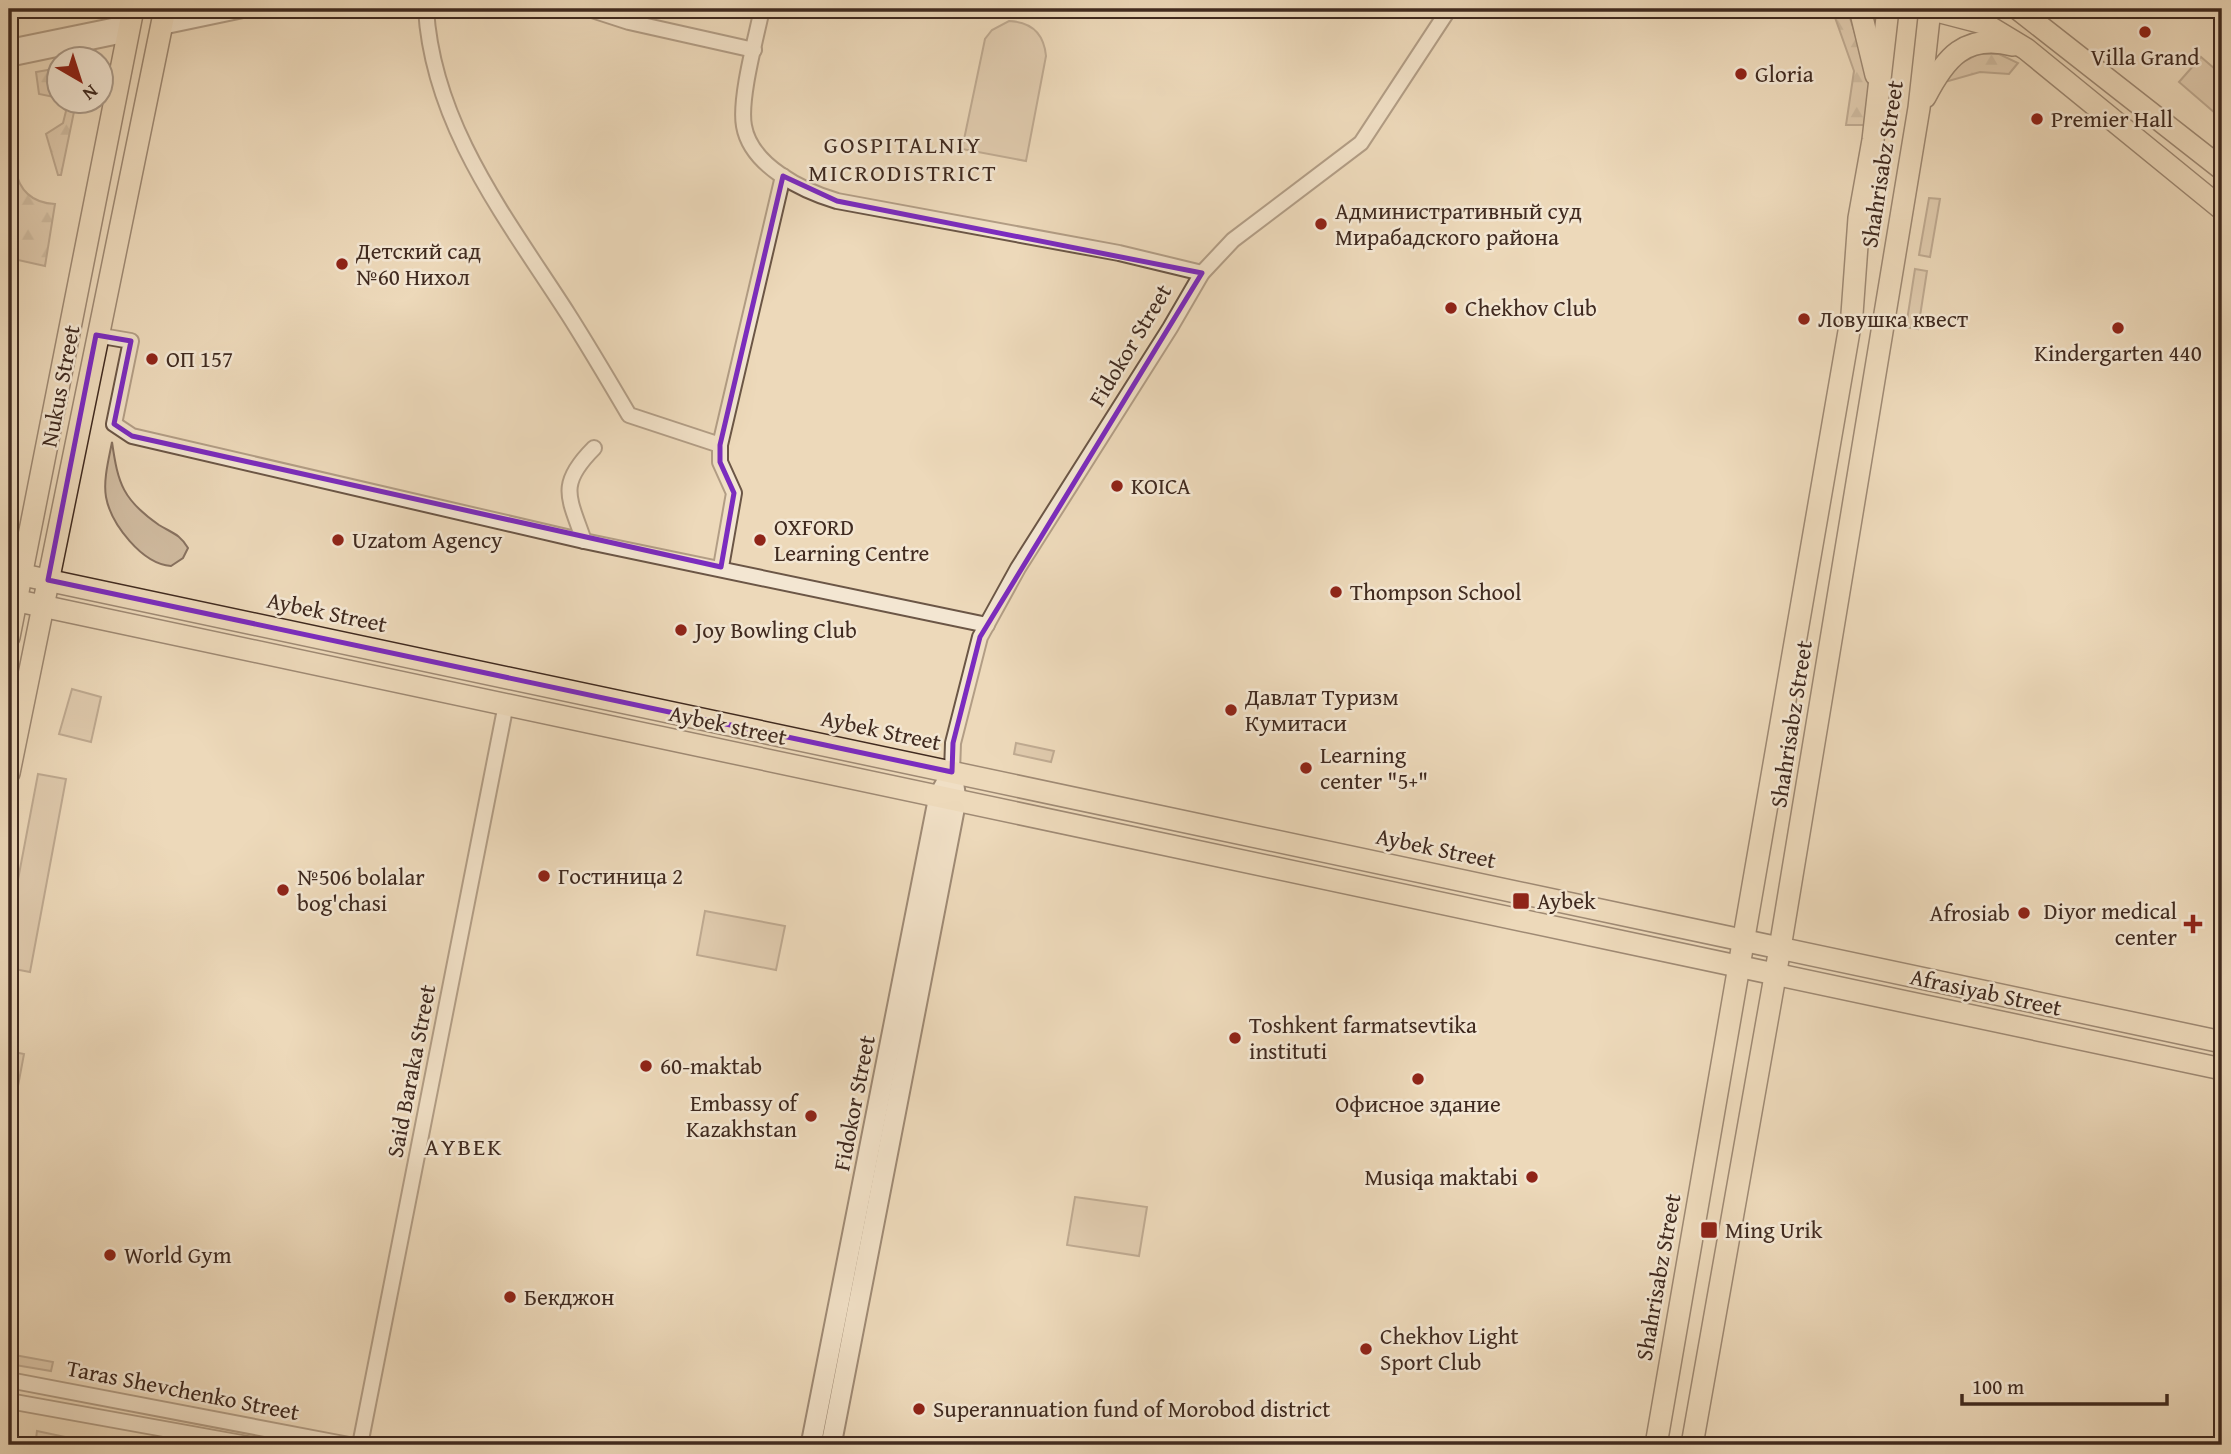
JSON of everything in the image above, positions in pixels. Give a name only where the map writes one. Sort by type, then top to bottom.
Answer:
[{"type":"main road","name":"Shahrisabz Street","points":[[1860,9],[1878,82]]},
{"type":"main road","name":"Shahrisabz Street","points":[[1656,1445],[1852,314],[1859,218],[1873,140],[1888,9]]},
{"type":"main road","points":[[1930,9],[1983,23],[2026,49],[2222,209]]},
{"type":"main road","name":"Shahrisabz Street","points":[[1692,1445],[1776,974],[1919,108],[1930,9]]},
{"type":"main road","points":[[2018,9],[2221,168]]},
{"type":"main road","points":[[2029,9],[2047,30]]},
{"type":"main road","points":[[131,22],[164,17]]},
{"type":"main road","name":"Nukus Street","points":[[9,774],[96,335],[164,17]]},
{"type":"main road","name":"Nukus Street","points":[[9,637],[15,573],[131,22]]},
{"type":"main road","points":[[1919,108],[1939,70],[1957,51],[1992,42],[2026,49]]},
{"type":"main road","points":[[2098,107],[2114,100],[2117,86]]},
{"type":"main road","points":[[2200,190],[2204,174],[2221,168]]},
{"type":"main road","name":"Aybek Street","points":[[15,573],[1743,940]]},
{"type":"main road","points":[[12,600],[506,705]]},
{"type":"main road","name":"Aybek street","points":[[506,705],[948,798]]},
{"type":"main road","name":"Fidokor Street","points":[[831,1445],[952,772]]},
{"type":"main road","points":[[948,798],[1738,966]]},
{"type":"main road","name":"Fidokor Street","points":[[811,1445],[948,798]]},
{"type":"main road","name":"Afrasiyab Street","points":[[1743,940],[2222,1042]]},
{"type":"main road","name":"Afrasiyab Street","points":[[1738,966],[2222,1069]]},
{"type":"street","points":[[164,17],[192,9]]},
{"type":"street","points":[[164,17],[248,9]]},
{"type":"street","points":[[426,9],[432,60],[445,102],[467,152],[508,226],[569,315],[629,415],[720,445]]},
{"type":"street","points":[[589,9],[754,50]]},
{"type":"street","points":[[762,9],[743,113],[745,133],[755,150],[783,176],[810,191],[837,201],[1119,253],[1202,273]]},
{"type":"street","name":"Fidokor Street","points":[[952,772],[953,743],[980,637],[1018,568],[1156,352],[1202,273],[1233,240],[1353,150],[1374,126],[1449,9]]},
{"type":"street","points":[[9,47],[131,22]]},
{"type":"street","points":[[9,59],[131,22]]},
{"type":"street","points":[[721,567],[734,493],[720,462],[720,445],[783,176]]},
{"type":"street","points":[[96,335],[131,341],[114,424],[132,436],[584,541],[721,567],[987,625]]},
{"type":"street","points":[[584,541],[569,499],[577,465],[594,448]]},
{"type":"street","name":"Said Baraka Street","points":[[360,1445],[506,705]]},
{"type":"street","name":"Taras Shevchenko Street","points":[[9,1380],[349,1445]]},
{"type":"street","name":"Taras Shevchenko Street","points":[[9,1401],[253,1445]]},
{"type":"highlighted area","points":[[783,176],[837,201],[1202,273],[980,637],[953,743],[952,772],[48,580],[96,335],[131,341],[114,424],[132,436],[721,567],[734,493],[720,462],[720,445]]},
{"type":"green space","points":[[1832,9],[1847,9],[1870,79],[1864,125],[1846,125],[1854,71]]},
{"type":"green space","points":[[1009,21],[1024,24],[1035,31],[1043,41],[1046,56],[1026,161],[962,149],[985,39],[992,30]]},
{"type":"green space","points":[[1978,54],[1999,54],[2018,63],[2009,74],[1980,72],[1945,82],[1959,64]]},
{"type":"green space","points":[[2201,57],[2222,75],[2222,119],[2179,82]]},
{"type":"green space","points":[[46,70],[46,95],[39,94],[36,72]]},
{"type":"green space","points":[[65,116],[73,116],[61,175],[58,175],[46,134],[63,123]]},
{"type":"green space","points":[[15,168],[23,189],[28,194],[40,201],[55,204],[45,266],[9,258],[9,170]]},
{"type":"green space","points":[[1929,198],[1940,199],[1930,257],[1919,255]]},
{"type":"green space","points":[[1915,269],[1927,271],[1918,329],[1906,327]]},
{"type":"green space","points":[[112,442],[120,480],[130,499],[147,516],[179,537],[188,548],[183,558],[171,566],[160,564],[139,550],[129,541],[114,519],[105,490]]},
{"type":"green space","points":[[72,689],[101,697],[91,742],[59,734]]},
{"type":"green space","points":[[1016,743],[1054,751],[1051,762],[1014,754]]},
{"type":"green space","points":[[38,774],[66,779],[30,972],[9,968],[9,927]]},
{"type":"green space","points":[[705,911],[785,926],[776,970],[697,955]]},
{"type":"green space","points":[[9,1051],[24,1054],[18,1086],[9,1085]]},
{"type":"green space","points":[[1075,1197],[1147,1207],[1139,1256],[1067,1245]]},
{"type":"green space","points":[[9,1354],[53,1362],[51,1371],[9,1364]]},
{"type":"green space","points":[[37,1431],[84,1441],[83,1445],[36,1439]]},
{"type":"place","name":"Villa Grand","points":[[2145,32]]},
{"type":"place","name":"Gloria","points":[[1741,74]]},
{"type":"place","name":"Premier Hall","points":[[2037,119]]},
{"type":"place","name":"Административный суд Мирабадского района","points":[[1321,224]]},
{"type":"place","name":"Детский сад №60 Нихол","points":[[342,264]]},
{"type":"place","name":"Chekhov Club","points":[[1451,308]]},
{"type":"place","name":"Ловушка квест","points":[[1804,319]]},
{"type":"place","name":"Kindergarten 440","points":[[2118,328]]},
{"type":"place","name":"ОП 157","points":[[152,359]]},
{"type":"place","name":"KOICA","points":[[1117,486]]},
{"type":"place","name":"Uzatom Agency","points":[[338,540]]},
{"type":"place","name":"OXFORD Learning Centre","points":[[760,540]]},
{"type":"place","name":"Thompson School","points":[[1336,592]]},
{"type":"place","name":"Joy Bowling Club","points":[[681,630]]},
{"type":"place","name":"Давлат Туризм Кумитаси","points":[[1231,710]]},
{"type":"place","name":"Learning center \"5+\"","points":[[1306,768]]},
{"type":"place","name":"Гостиница 2","points":[[544,876]]},
{"type":"place","name":"№506 bolalar bog'chasi","points":[[283,890]]},
{"type":"place","name":"Aybek","points":[[1521,901]]},
{"type":"place","name":"Afrosiab","points":[[2024,913]]},
{"type":"place","name":"Diyor medical center","points":[[2193,924]]},
{"type":"place","name":"Toshkent farmatsevtika instituti","points":[[1235,1038]]},
{"type":"place","name":"60-maktab","points":[[646,1066]]},
{"type":"place","name":"Офисное здание","points":[[1418,1079]]},
{"type":"place","name":"Embassy of Kazakhstan","points":[[811,1116]]},
{"type":"place","name":"Musiqa maktabi","points":[[1532,1177]]},
{"type":"place","name":"Ming Urik","points":[[1709,1230]]},
{"type":"place","name":"World Gym","points":[[110,1255]]},
{"type":"place","name":"Бекджон","points":[[510,1297]]},
{"type":"place","name":"Chekhov Light Sport Club","points":[[1366,1349]]},
{"type":"place","name":"Superannuation fund of Morobod district","points":[[919,1409]]},
{"type":"district","name":"GOSPITALNIY MICRODISTRICT","points":[[903,159]]},
{"type":"district","name":"АYBEK","points":[[464,1147]]}]
